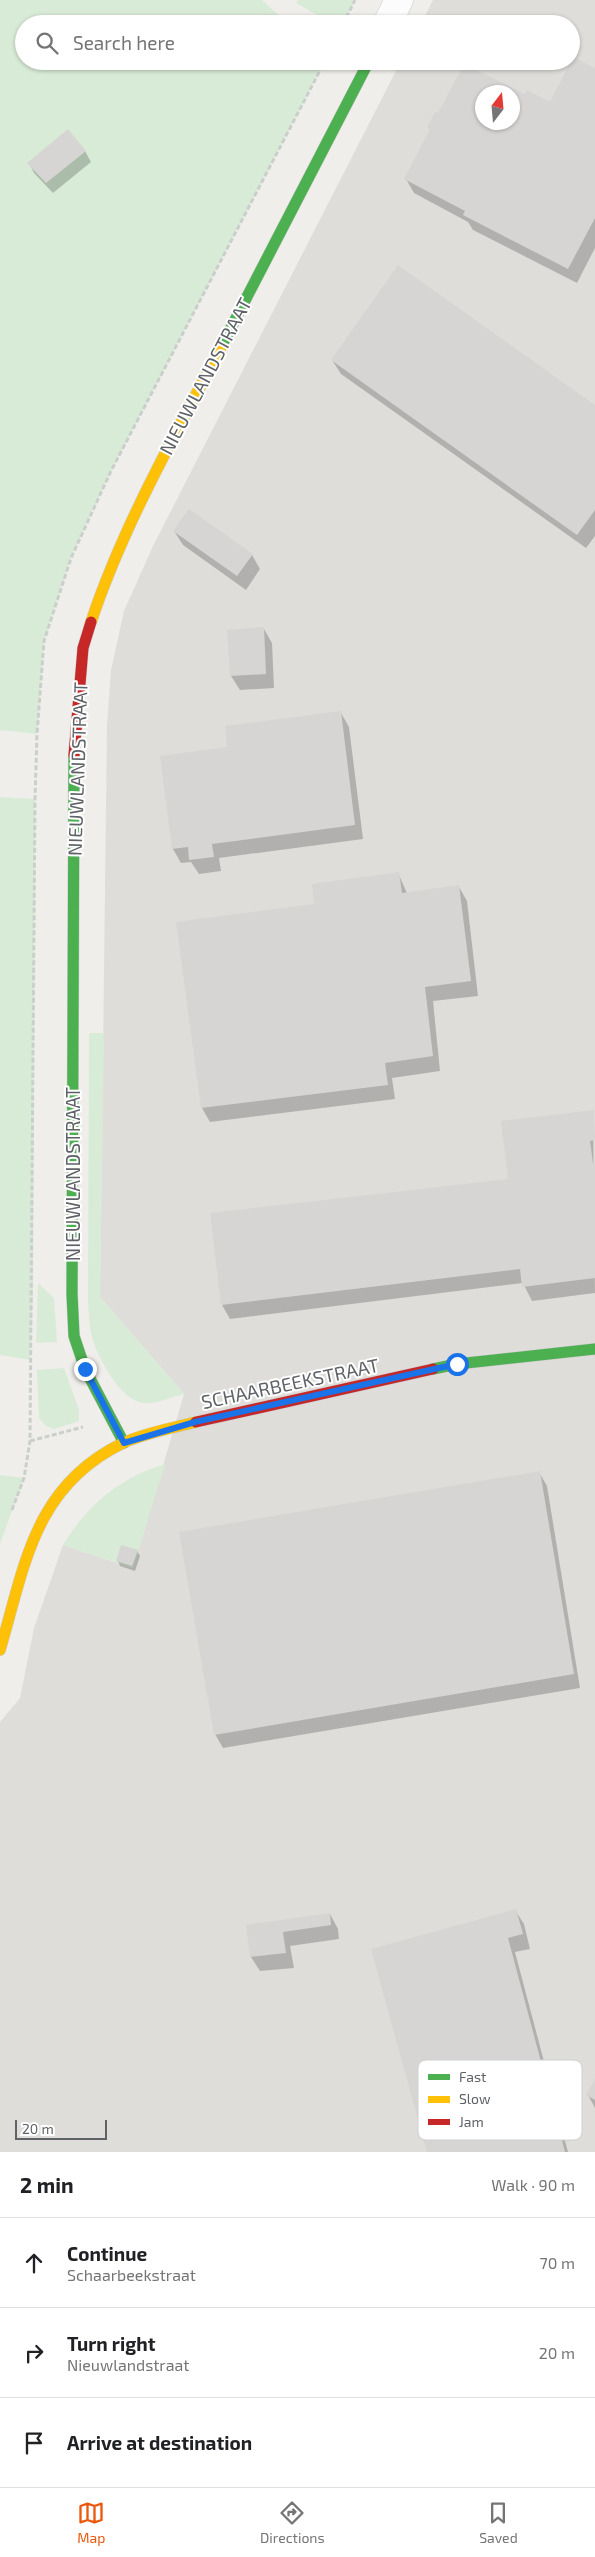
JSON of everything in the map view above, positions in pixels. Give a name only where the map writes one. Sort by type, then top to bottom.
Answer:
[{"type":"street","points":[[392,15],[399,0]]},
{"type":"street","name":"NIEUWLANDSTRAAT","points":[[124,1443],[85,1369],[74,1336],[72,1294],[74,734],[83,648],[108,572],[147,488],[364,70]]},
{"type":"street","name":"SCHAARBEEKSTRAAT","points":[[0,1650],[35,1532],[56,1498],[76,1472],[124,1443],[195,1422],[457,1364],[595,1350]]},
{"type":"path","points":[[348,15],[355,0]]},
{"type":"path","points":[[10,1515],[24,1478],[30,1442],[30,1360]]},
{"type":"shaded area","points":[[433,0],[595,0],[595,2152],[0,2152],[0,1722],[20,1698],[34,1628],[63,1545],[133,1568],[184,1394],[100,1297],[107,726],[111,670],[124,611],[153,546],[396,70],[580,70],[580,15],[426,15]]},
{"type":"green space","points":[[0,0],[262,0],[278,15],[15,15],[15,70],[320,70],[111,471],[71,557],[44,641],[37,734],[0,730]]},
{"type":"green space","points":[[298,0],[355,0],[348,15],[317,15],[296,3]]},
{"type":"green space","points":[[0,797],[35,799],[33,1295],[30,1360],[0,1355]]},
{"type":"green space","points":[[89,1033],[104,1033],[100,1297],[184,1394],[152,1403],[142,1403],[134,1400],[118,1386],[104,1366],[90,1328],[88,1302]]},
{"type":"green space","points":[[38,1283],[54,1298],[57,1342],[36,1343]]},
{"type":"green space","points":[[64,1368],[79,1410],[79,1421],[54,1429],[46,1426],[39,1418],[37,1370]]},
{"type":"green space","points":[[165,1464],[133,1568],[63,1545],[83,1517],[106,1494],[134,1477]]},
{"type":"green space","points":[[0,1475],[24,1478],[0,1544]]},
{"type":"building","points":[[580,60],[595,68],[595,218],[568,269],[463,215],[465,211],[404,179],[430,129],[427,127],[435,112],[438,113],[461,70],[476,70],[507,85],[475,85],[475,130],[520,130],[520,92],[525,94],[527,90],[550,102],[566,70],[580,70]]},
{"type":"building","points":[[68,129],[86,151],[46,183],[27,163]]},
{"type":"building","points":[[398,265],[595,405],[595,510],[577,535],[331,360]]},
{"type":"building","points":[[189,509],[253,554],[237,576],[173,531]]},
{"type":"building","points":[[264,627],[266,674],[230,676],[227,630]]},
{"type":"building","points":[[341,711],[355,825],[212,844],[214,857],[189,860],[188,847],[172,849],[160,756],[227,747],[225,726]]},
{"type":"building","points":[[399,872],[402,893],[459,885],[471,981],[425,987],[433,1056],[385,1063],[388,1085],[201,1108],[176,922],[314,904],[312,884]]},
{"type":"building","points":[[594,1110],[595,1140],[590,1141],[593,1163],[595,1163],[595,1278],[522,1287],[520,1269],[221,1305],[210,1213],[508,1179],[501,1121]]},
{"type":"building","points":[[540,1471],[574,1674],[214,1735],[179,1532]]},
{"type":"building","points":[[121,1545],[138,1550],[132,1566],[116,1561]]},
{"type":"building","points":[[516,1909],[523,1934],[508,1938],[540,2060],[418,2060],[418,2119],[371,1949]]},
{"type":"building","points":[[330,1913],[331,1925],[283,1932],[286,1953],[250,1957],[246,1925]]},
{"type":"building","points":[[595,2079],[595,2100],[586,2095]]},
{"type":"building","points":[[424,2140],[562,2140],[565,2152],[427,2152]]},
{"type":"traffic: fast","points":[[221,347],[364,70]]},
{"type":"traffic: fast","points":[[74,755],[72,1294],[74,1336],[85,1369],[124,1443]]},
{"type":"traffic: fast","points":[[433,1369],[457,1364],[595,1349]]},
{"type":"traffic: slow","points":[[91,622],[118,551],[150,482],[221,347]]},
{"type":"traffic: slow","points":[[0,1650],[26,1558],[52,1505],[70,1482],[93,1461],[123,1443],[196,1422]]},
{"type":"traffic: jam","points":[[74,755],[83,648],[91,622]]},
{"type":"traffic: jam","points":[[196,1422],[433,1369]]},
{"type":"route","points":[[85,1369],[124,1443],[195,1422],[457,1364]]}]
